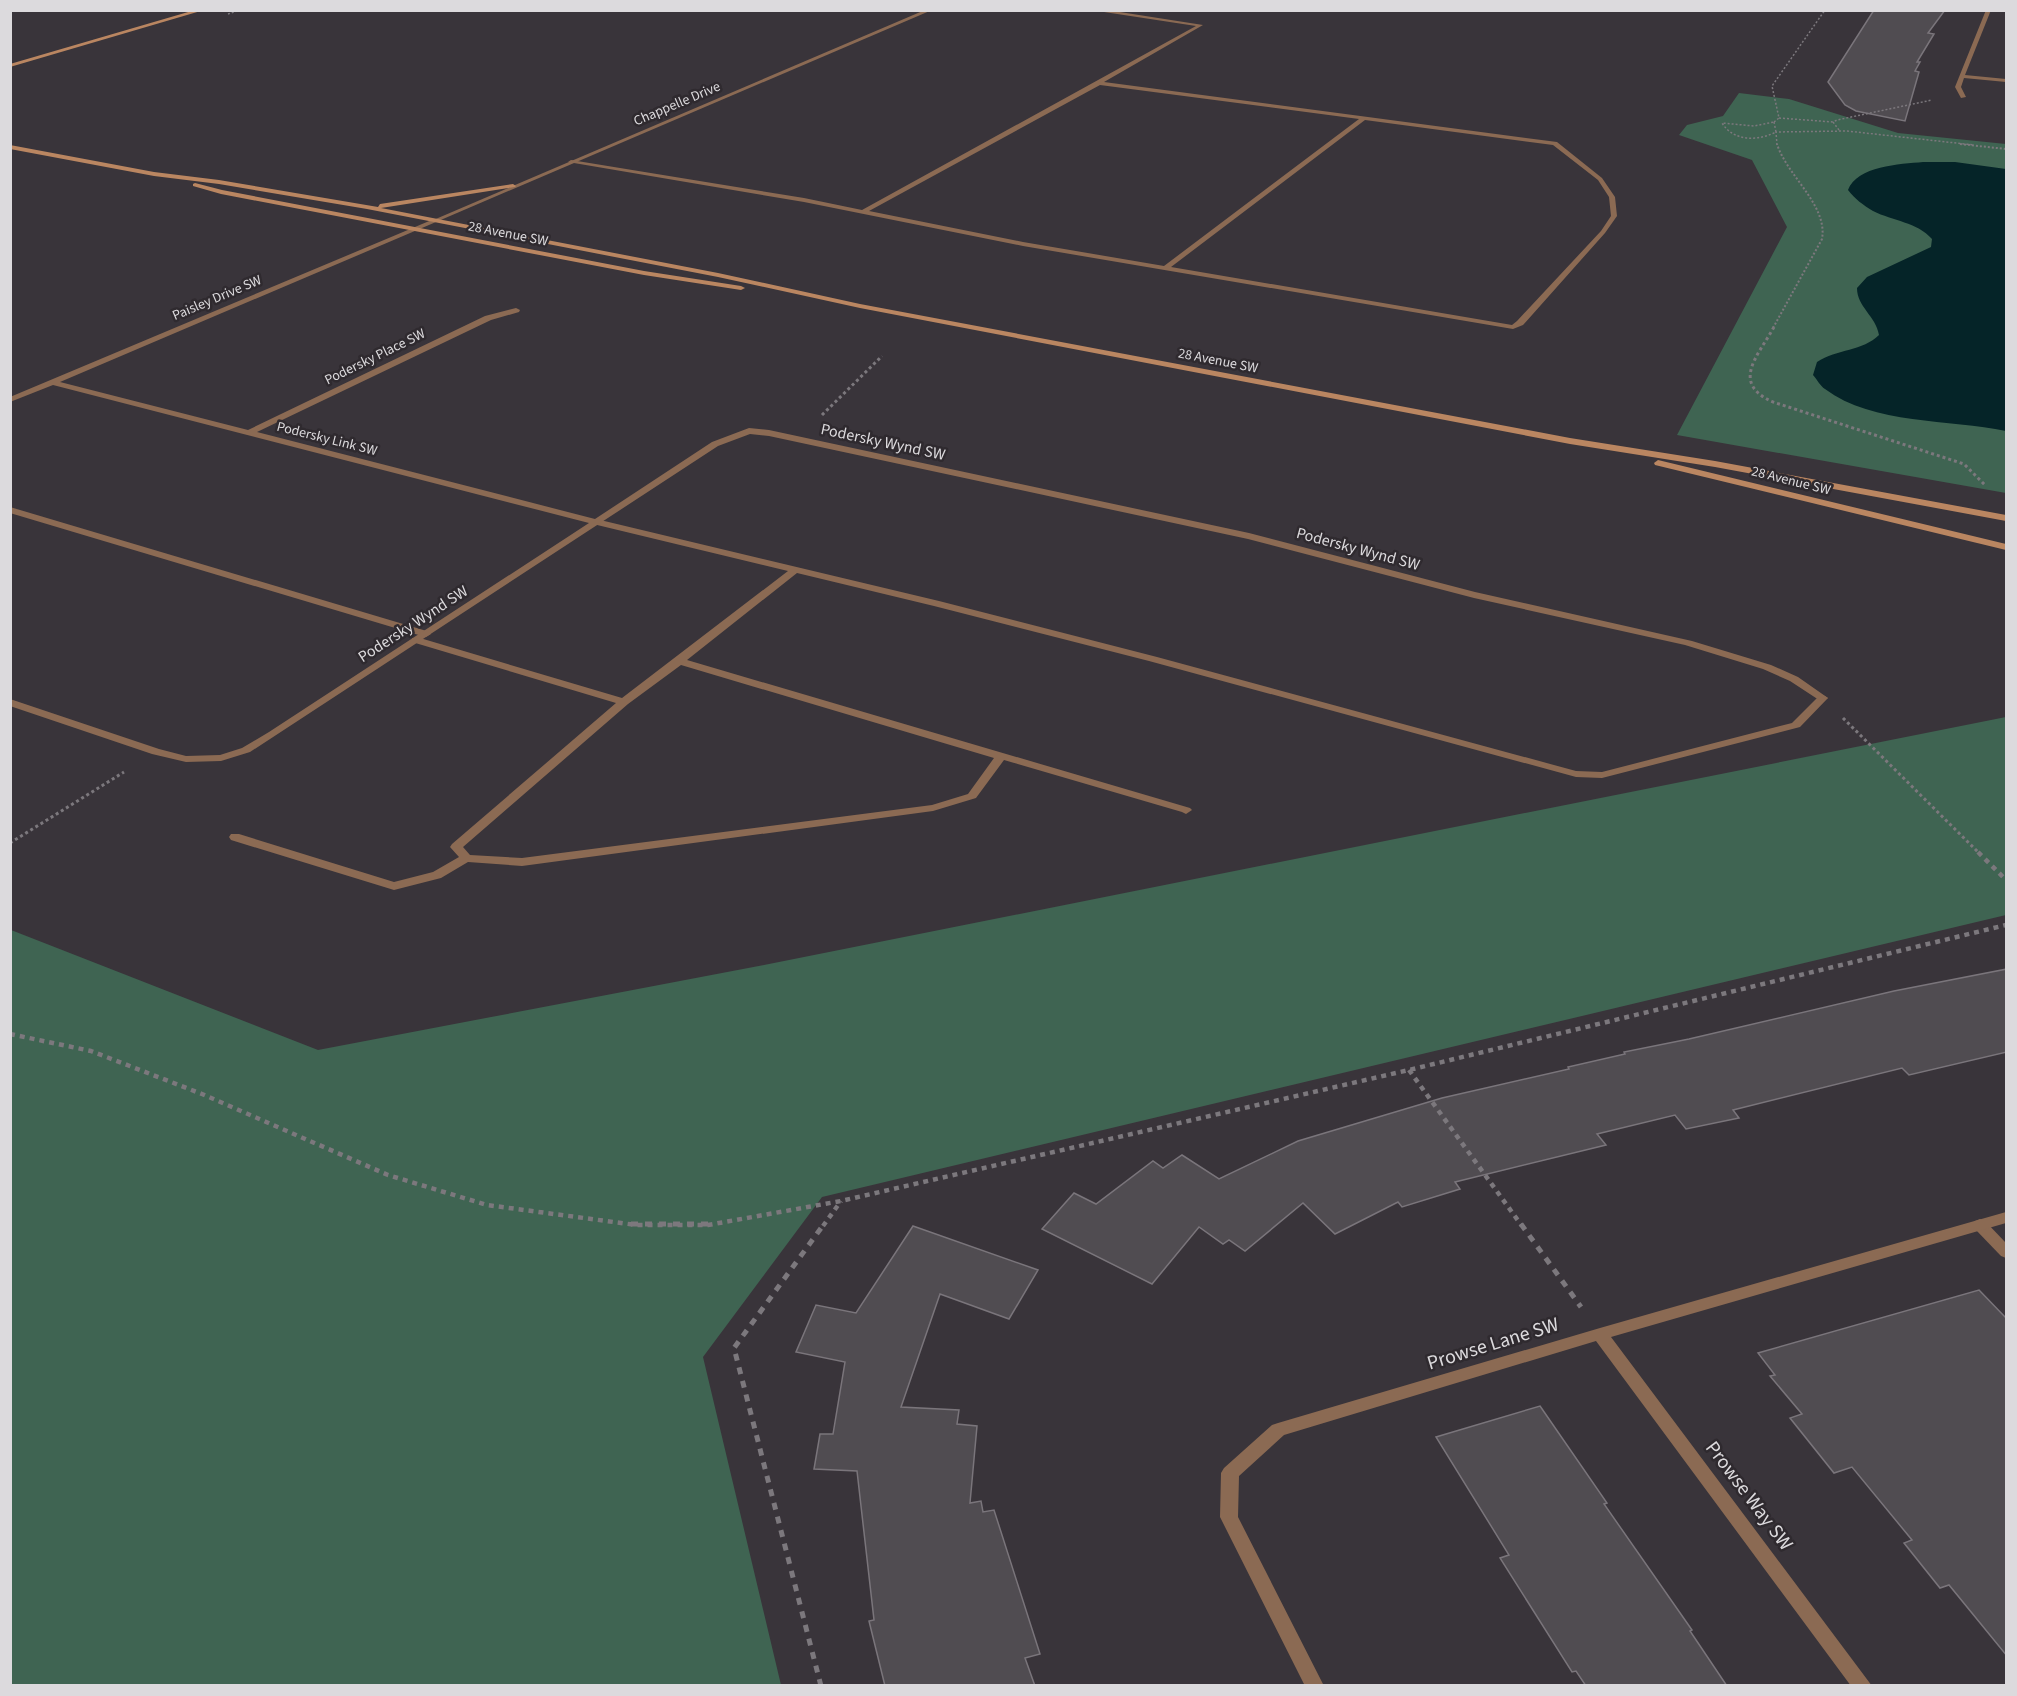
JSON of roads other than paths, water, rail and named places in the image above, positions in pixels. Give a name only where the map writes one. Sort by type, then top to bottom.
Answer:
[{"type":"main road","points":[[10,66],[202,10]]},
{"type":"main road","points":[[10,60],[66,48]]},
{"type":"main road","name":"28 Avenue SW","points":[[10,147],[154,174],[219,182],[367,207],[718,275],[861,306],[1570,441],[1714,464],[2007,518]]},
{"type":"main road","name":"28 Avenue SW","points":[[154,174],[221,192],[644,273],[861,306]]},
{"type":"main road","points":[[367,207],[513,186]]},
{"type":"main road","name":"28 Avenue SW","points":[[1570,441],[2007,547]]},
{"type":"street","name":"Chappelle Drive","points":[[434,221],[930,10]]},
{"type":"street","points":[[864,211],[1201,25],[1093,10]]},
{"type":"street","points":[[1963,97],[1958,87],[1989,10]]},
{"type":"street","points":[[1962,76],[2007,81]]},
{"type":"street","points":[[571,162],[864,211],[1012,242],[1513,327],[1520,323],[1596,241],[1614,216],[1612,197],[1600,179],[1555,143],[1099,83]]},
{"type":"street","points":[[1165,268],[1364,118]]},
{"type":"street","name":"Paisley Drive SW","points":[[10,400],[434,221]]},
{"type":"street","name":"Podersky Place SW","points":[[248,433],[488,318],[516,310]]},
{"type":"street","name":"Podersky Link SW","points":[[52,382],[596,522],[936,603],[1153,659],[1576,774],[1602,775],[1796,725],[1823,698]]},
{"type":"street","name":"Podersky Wynd SW","points":[[10,702],[156,752],[186,759],[221,758],[246,750],[715,444],[749,431],[798,439],[1249,536],[1465,593],[1688,643],[1767,667],[1823,698]]},
{"type":"street","points":[[10,510],[624,702]]},
{"type":"street","points":[[466,858],[456,847],[624,702],[795,570]]},
{"type":"street","points":[[679,661],[1186,810]]},
{"type":"street","points":[[235,837],[394,886],[437,875],[466,858],[522,862],[933,808],[972,796],[1001,756]]},
{"type":"street","name":"Prowse Lane SW","points":[[1314,1686],[1229,1517],[1230,1473],[1278,1430],[1600,1334],[2007,1218]]},
{"type":"street","points":[[1980,1225],[2007,1252]]},
{"type":"street","name":"Prowse Way SW","points":[[1600,1334],[1863,1686]]},
{"type":"water","points":[[1955,162],[2006,169],[2006,431],[1912,419],[1866,409],[1844,401],[1825,389],[1813,375],[1817,362],[1865,344],[1879,335],[1858,295],[1857,288],[1867,277],[1931,247],[1932,239],[1926,233],[1912,225],[1873,211],[1859,202],[1848,190],[1853,182],[1870,171],[1892,165]]}]
